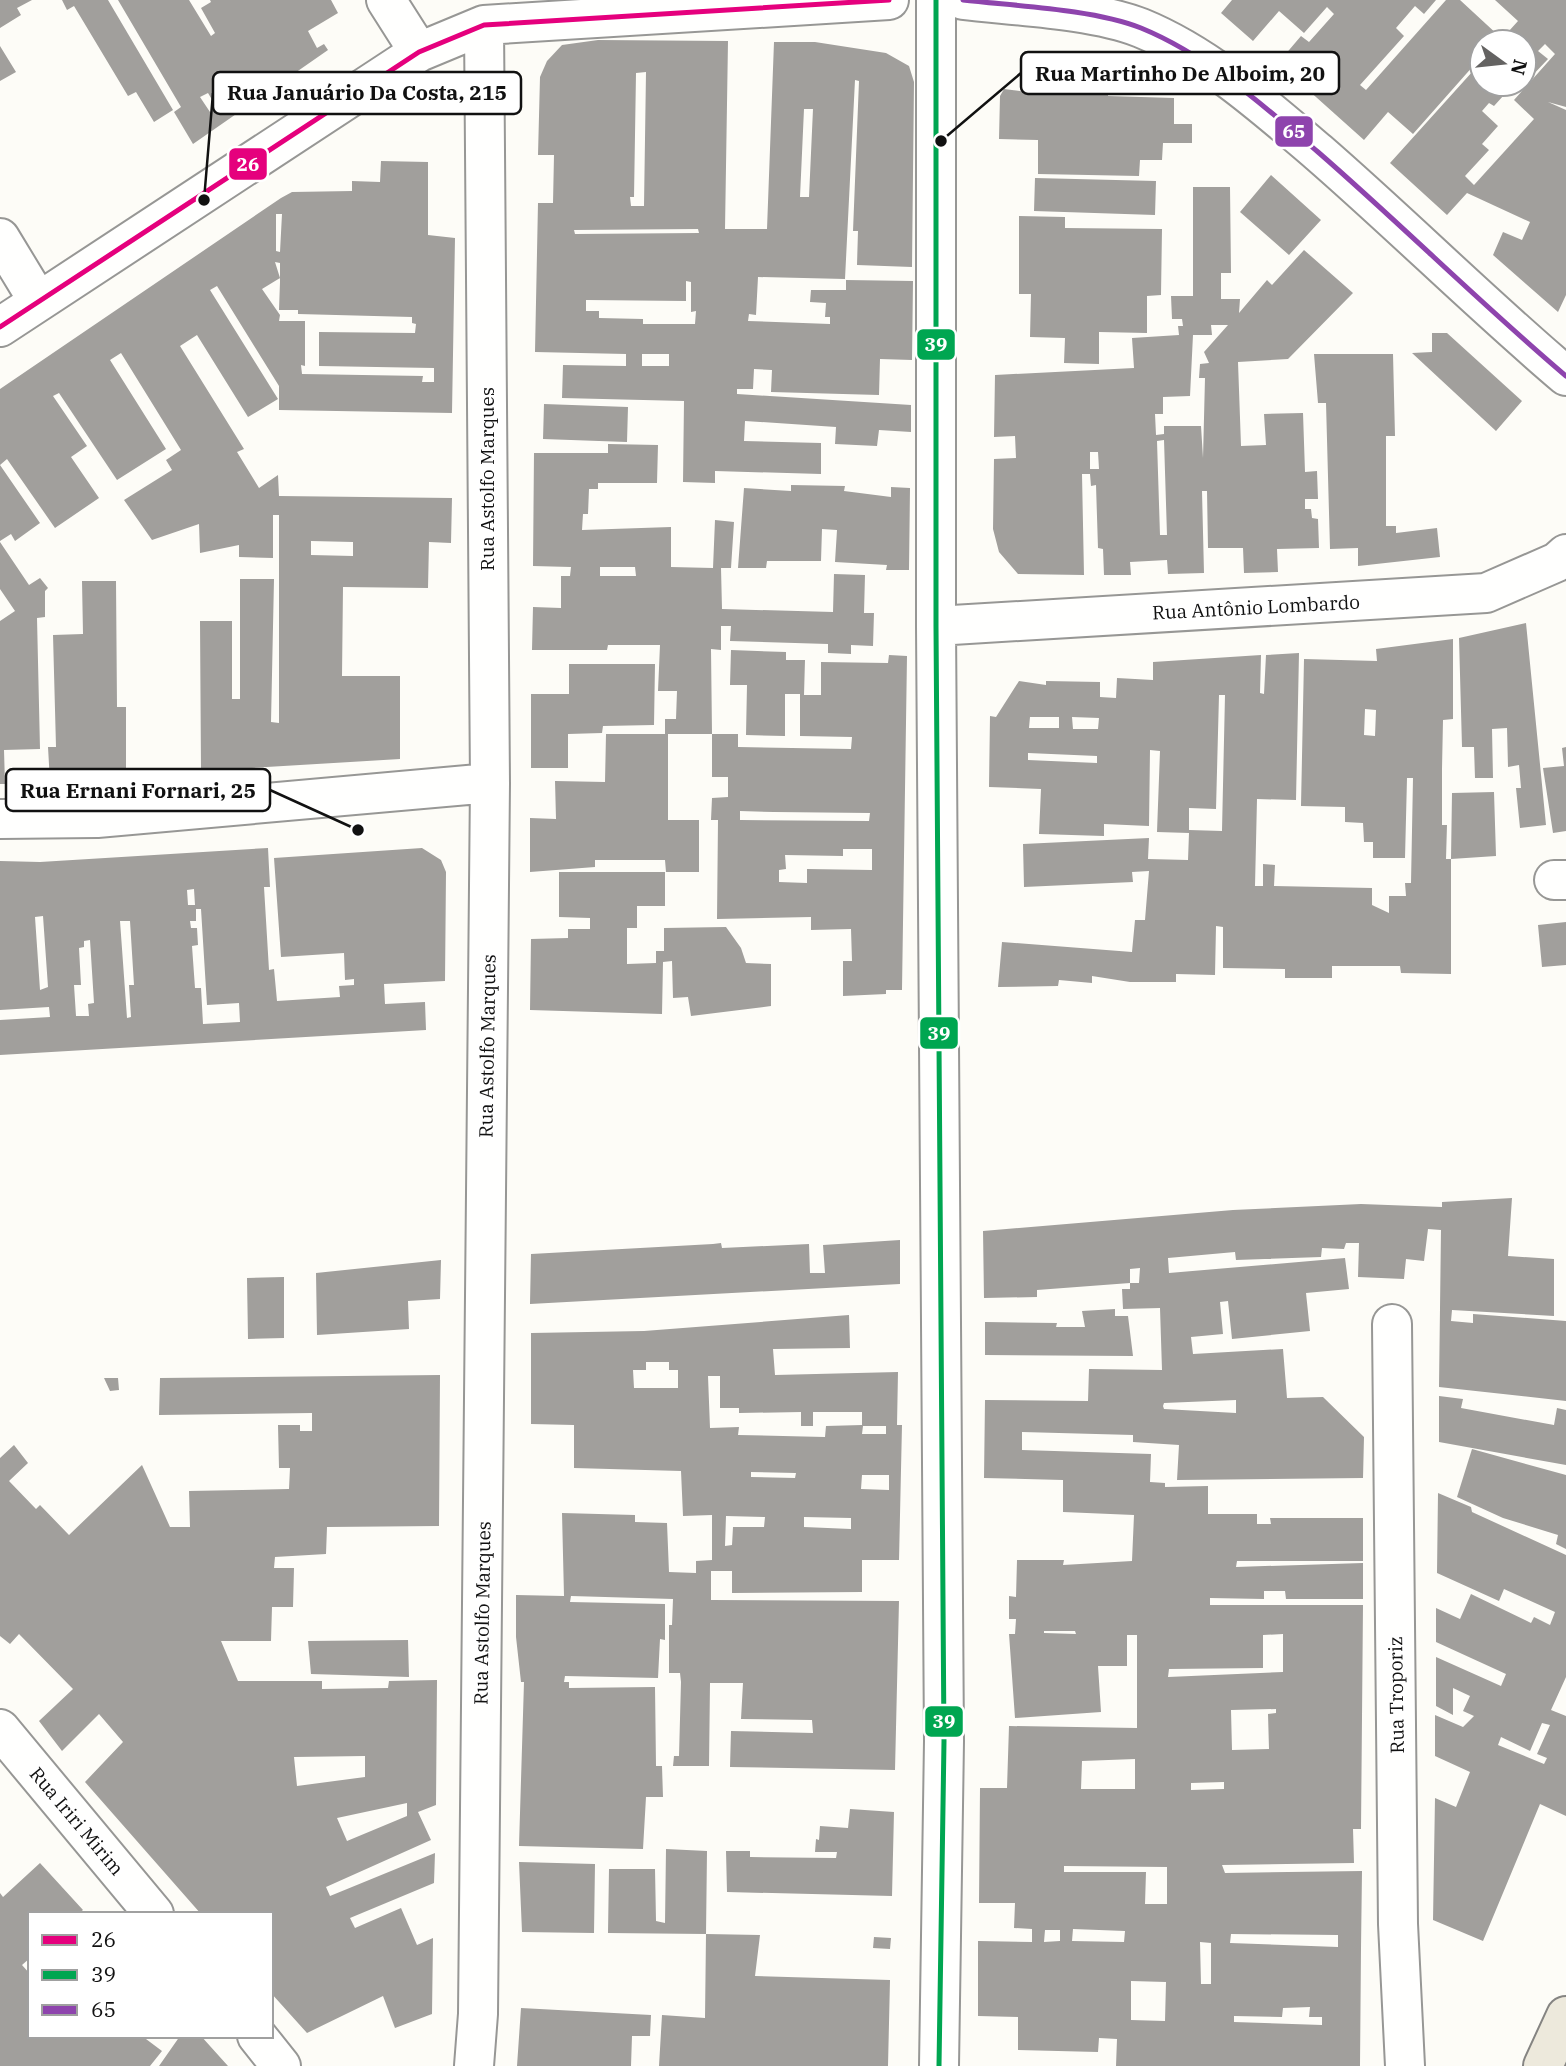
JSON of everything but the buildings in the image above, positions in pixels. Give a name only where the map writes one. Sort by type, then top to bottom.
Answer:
[{"type":"main road","points":[[1543,2066],[1566,2016]]},
{"type":"street","points":[[386,0],[419,52]]},
{"type":"street","points":[[0,327],[37,299],[419,52],[484,25],[889,0]]},
{"type":"street","points":[[936,0],[936,626],[944,1741],[939,2066]]},
{"type":"street","points":[[963,0],[1070,12],[1139,27],[1196,56],[1276,116],[1412,233],[1566,376]]},
{"type":"street","name":"Rua Astolfo Marques","points":[[474,2066],[478,2014],[490,783],[484,25]]},
{"type":"street","points":[[0,238],[37,299]]},
{"type":"street","name":"Rua Antônio Lombardo","points":[[936,626],[1486,593],[1558,562],[1566,554]]},
{"type":"street","points":[[0,819],[97,818],[490,783]]},
{"type":"street","name":"Rua Troporiz","points":[[1392,1324],[1398,1924],[1405,2066]]},
{"type":"street","name":"Rua Iriri Mirim","points":[[2,1734],[152,1912]]},
{"type":"street","points":[[259,2038],[281,2066]]},
{"type":"transit line","name":"26","points":[[0,327],[419,52],[484,25],[889,0]]},
{"type":"transit line","name":"39","points":[[936,0],[936,626],[944,1741],[939,2066]]},
{"type":"transit line","name":"65","points":[[963,0],[1100,16],[1141,28],[1189,52],[1234,83],[1318,152],[1566,376]]},
{"type":"place","name":"Rua Martinho De Alboim, 20","points":[[941,141]]},
{"type":"place","name":"Rua Januário Da Costa, 215","points":[[204,200]]},
{"type":"place","name":"Rua Ernani Fornari, 25","points":[[358,830]]}]
